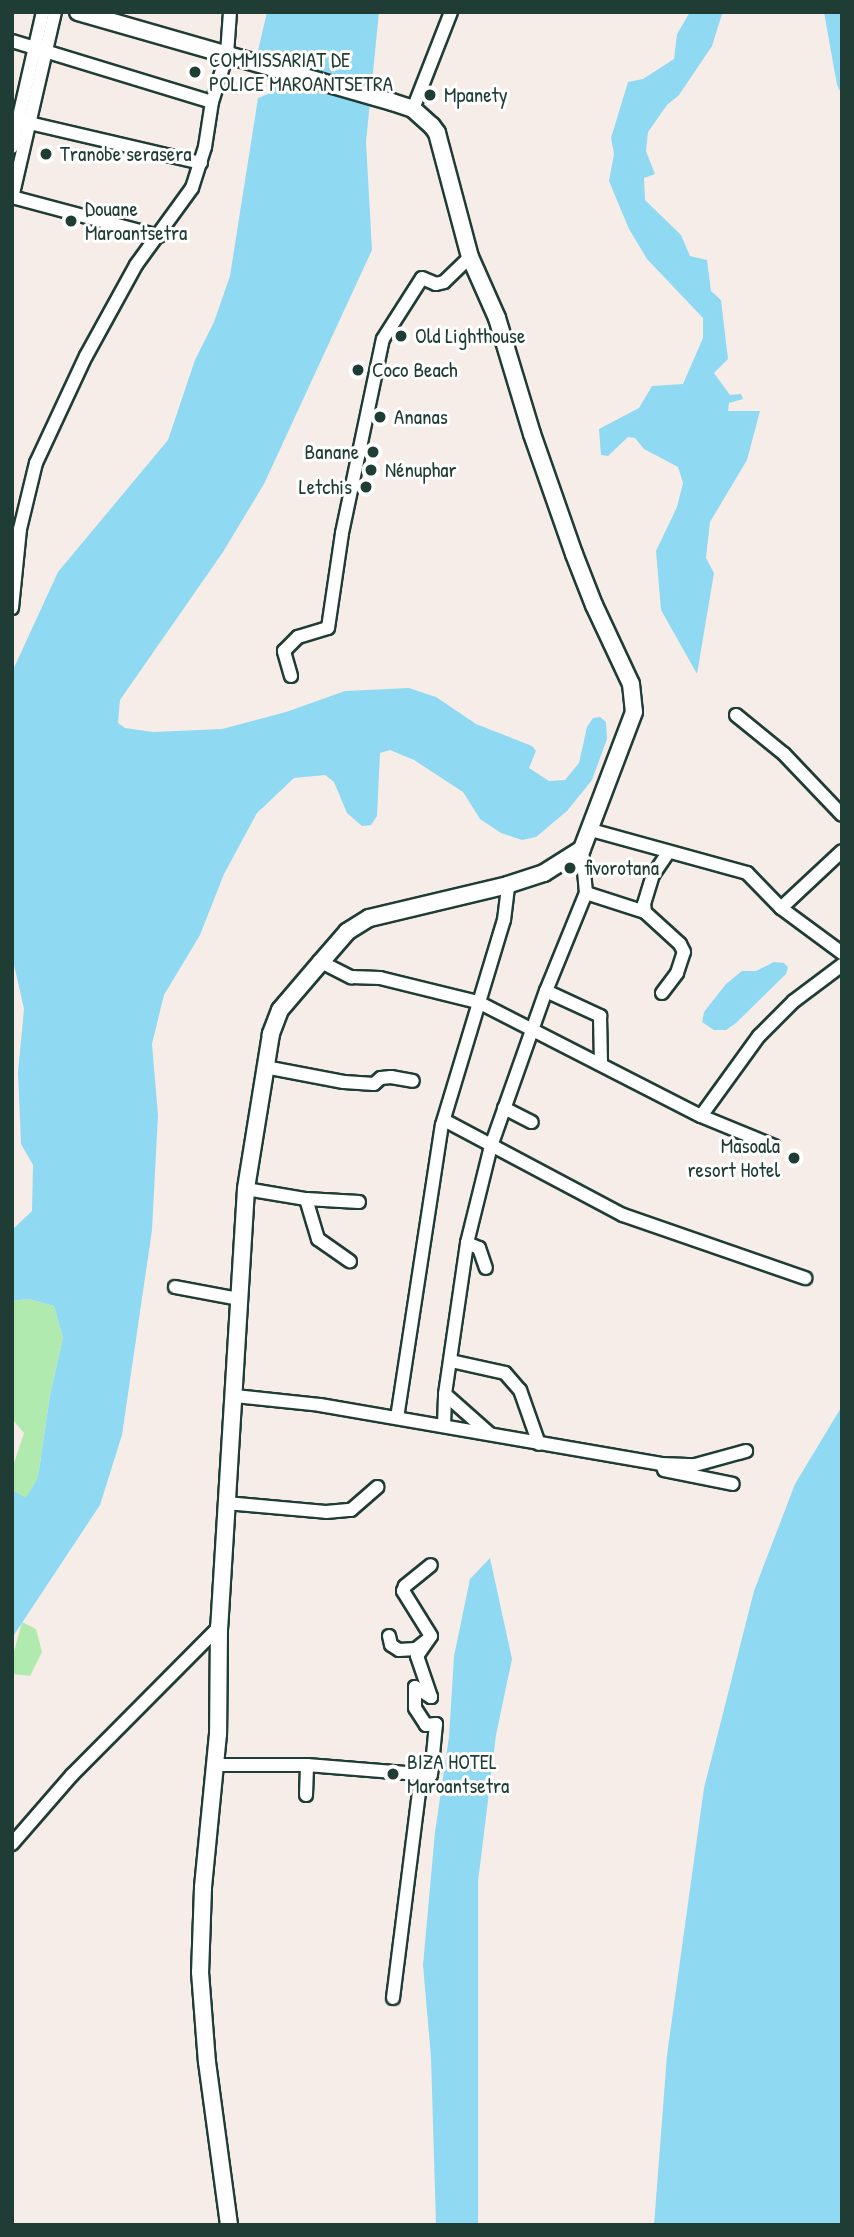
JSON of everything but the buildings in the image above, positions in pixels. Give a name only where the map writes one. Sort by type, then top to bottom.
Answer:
[{"type":"main road","points":[[78,12],[413,109],[438,133],[470,257],[497,318],[532,434],[574,554],[594,605],[631,684],[634,712],[592,830],[582,849],[544,873],[508,885],[369,918],[347,932],[280,1010],[271,1034],[246,1189],[219,1627],[216,1765],[206,1840],[200,1972],[207,2062],[229,2225]]},
{"type":"street","points":[[40,49],[43,12]]},
{"type":"street","points":[[12,147],[40,49],[55,12]]},
{"type":"street","points":[[12,608],[19,537],[36,463],[86,356],[136,265],[187,196],[201,163],[212,102],[227,54],[230,12]]},
{"type":"street","points":[[413,109],[451,12]]},
{"type":"street","points":[[12,41],[212,102]]},
{"type":"street","points":[[20,121],[201,163]]},
{"type":"street","points":[[20,121],[12,197],[159,236]]},
{"type":"street","points":[[291,677],[284,651],[298,636],[328,628],[342,533],[383,338],[422,278],[436,284],[444,282],[470,257]]},
{"type":"street","points":[[736,715],[784,754],[842,815]]},
{"type":"street","points":[[592,830],[747,873],[781,908],[842,953]]},
{"type":"street","points":[[444,1425],[445,1394],[467,1243],[491,1146],[546,991],[586,893],[582,849]]},
{"type":"street","points":[[781,908],[842,851]]},
{"type":"street","points":[[645,912],[653,875],[668,853]]},
{"type":"street","points":[[397,1418],[444,1120],[503,920],[508,885]]},
{"type":"street","points":[[586,893],[645,912],[680,944],[684,952],[677,973],[662,993]]},
{"type":"street","points":[[321,962],[351,977],[380,978],[478,1002],[701,1116],[774,1146]]},
{"type":"street","points":[[701,1116],[759,1037],[794,1001],[842,965]]},
{"type":"street","points":[[546,991],[600,1016],[601,1063]]},
{"type":"street","points":[[265,1067],[374,1084],[382,1078],[391,1077],[413,1081]]},
{"type":"street","points":[[504,1108],[532,1122]]},
{"type":"street","points":[[444,1120],[623,1215],[805,1278]]},
{"type":"street","points":[[246,1189],[306,1199],[359,1202]]},
{"type":"street","points":[[306,1199],[318,1239],[350,1261]]},
{"type":"street","points":[[467,1243],[479,1248],[486,1268]]},
{"type":"street","points":[[176,1287],[239,1299]]},
{"type":"street","points":[[451,1361],[505,1373],[520,1390],[539,1444]]},
{"type":"street","points":[[445,1394],[490,1434]]},
{"type":"street","points":[[235,1396],[444,1425],[660,1464],[695,1465],[746,1451]]},
{"type":"street","points":[[620,1456],[658,1469],[733,1484]]},
{"type":"street","points":[[226,1503],[326,1512],[351,1510],[377,1488]]},
{"type":"street","points":[[431,1565],[405,1586],[403,1591],[431,1636]]},
{"type":"street","points":[[12,1844],[72,1775],[219,1627]]},
{"type":"street","points":[[389,1636],[391,1645],[399,1650],[415,1649],[431,1636]]},
{"type":"street","points":[[431,1636],[417,1656],[431,1696]]},
{"type":"street","points":[[412,1669],[431,1696]]},
{"type":"street","points":[[216,1765],[307,1765],[432,1775],[436,1724],[426,1726],[415,1708],[415,1687],[431,1696]]},
{"type":"street","points":[[306,1795],[307,1765]]},
{"type":"street","points":[[393,1998],[421,1776]]},
{"type":"green space","points":[[29,1299],[54,1306],[63,1338],[50,1395],[38,1477],[26,1499],[12,1490],[12,1469],[24,1433],[12,1419],[12,1301]]},
{"type":"green space","points":[[22,1622],[36,1629],[42,1652],[30,1676],[12,1674],[12,1659]]},
{"type":"water","points":[[267,12],[379,12],[366,142],[372,250],[264,484],[223,552],[120,700],[118,723],[125,728],[153,732],[222,729],[286,712],[345,691],[409,688],[436,697],[476,724],[532,746],[536,751],[529,768],[549,781],[565,780],[579,763],[587,727],[593,718],[600,717],[606,722],[607,739],[592,780],[567,811],[536,837],[522,840],[501,833],[480,819],[463,792],[414,760],[390,750],[380,753],[377,816],[371,825],[362,826],[347,813],[334,782],[325,775],[294,778],[257,813],[224,874],[200,935],[164,995],[152,1044],[158,1115],[152,1230],[122,1435],[100,1505],[12,1638],[12,1490],[26,1498],[38,1477],[50,1395],[63,1338],[54,1306],[29,1299],[12,1301],[12,1230],[32,1211],[33,1165],[21,1144],[18,1072],[24,1009],[12,956],[12,672],[58,572],[168,440],[195,360],[214,322],[230,276],[258,98],[268,94],[271,82],[253,72]]},
{"type":"water","points":[[690,12],[727,12],[722,14],[712,46],[679,95],[667,105],[648,132],[646,151],[655,174],[644,178],[645,200],[681,235],[690,256],[707,260],[711,291],[721,300],[728,359],[714,373],[730,395],[741,394],[743,399],[729,403],[728,411],[760,411],[747,460],[710,522],[706,558],[714,573],[697,674],[661,610],[656,551],[677,507],[683,483],[678,467],[644,449],[635,438],[628,437],[608,456],[601,455],[599,429],[639,408],[652,386],[683,384],[703,338],[703,318],[647,259],[629,229],[609,181],[614,154],[611,138],[628,82],[643,79],[674,59],[677,34]]},
{"type":"water","points":[[824,12],[842,12],[842,95],[837,85]]},
{"type":"water","points":[[774,962],[784,963],[788,967],[786,974],[736,1023],[726,1030],[714,1030],[702,1022],[704,1012],[726,984],[742,971],[756,971]]},
{"type":"water","points":[[842,1406],[842,2225],[654,2225],[667,2055],[704,1788],[754,1591],[795,1484]]},
{"type":"water","points":[[490,1558],[512,1659],[496,1735],[478,1882],[478,2225],[436,2225],[431,2057],[423,1965],[435,1832],[449,1737],[454,1656],[470,1579]]},
{"type":"place","name":"COMMISSARIAT DE POLICE MAROANTSETRA","points":[[195,72]]},
{"type":"place","name":"Mpanety","points":[[430,95]]},
{"type":"place","name":"Tranobe serasera","points":[[46,154]]},
{"type":"place","name":"Douane Maroantsetra","points":[[71,221]]},
{"type":"place","name":"Old Lighthouse","points":[[401,336]]},
{"type":"place","name":"Coco Beach","points":[[358,370]]},
{"type":"place","name":"Ananas","points":[[380,417]]},
{"type":"place","name":"Banane","points":[[373,452]]},
{"type":"place","name":"Nénuphar","points":[[371,470]]},
{"type":"place","name":"Letchis","points":[[366,487]]},
{"type":"place","name":"fivorotana","points":[[570,868]]},
{"type":"place","name":"Masoala resort Hotel","points":[[794,1158]]},
{"type":"place","name":"BIZA HOTEL Maroantsetra","points":[[393,1774]]}]
